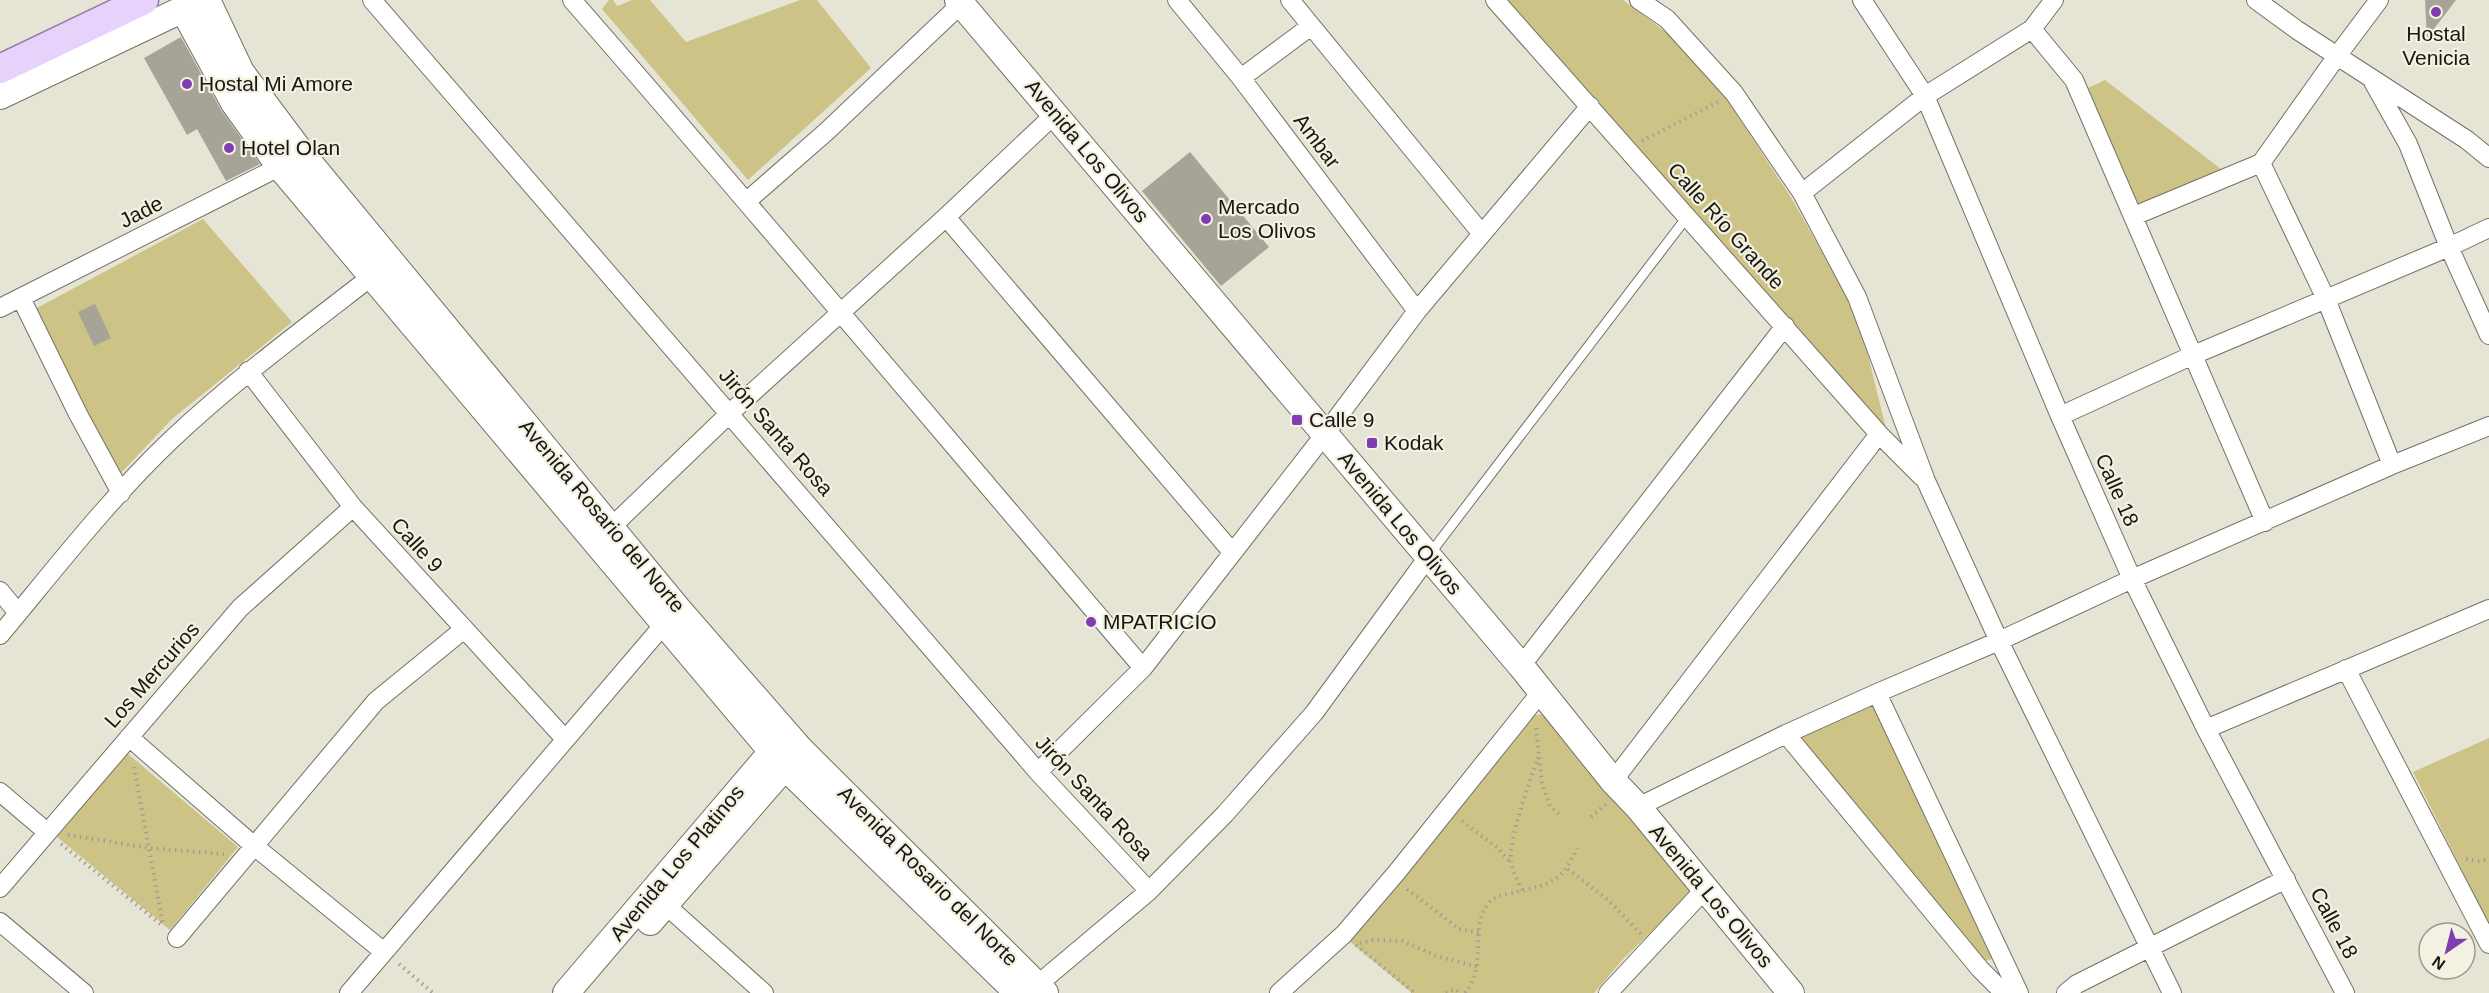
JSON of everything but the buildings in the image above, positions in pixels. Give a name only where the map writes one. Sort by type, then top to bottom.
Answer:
[{"type":"main road","points":[[0,69],[144,0]]},
{"type":"street","name":"Avenida Rosario del Norte","points":[[207,0],[242,72],[382,269]]},
{"type":"street","name":"Jirón Santa Rosa","points":[[372,0],[1038,772],[1149,891]]},
{"type":"street","points":[[572,0],[747,201],[839,313],[1143,668]]},
{"type":"street","name":"Ambar","points":[[1177,0],[1241,78],[1417,311]]},
{"type":"street","points":[[1290,0],[1482,234]]},
{"type":"street","name":"Calle Río Grande","points":[[1495,0],[1879,434],[1926,481]]},
{"type":"street","points":[[1639,0],[1666,19],[1734,93],[1802,193],[1857,297],[1926,481],[1999,641],[2172,993]]},
{"type":"street","name":"Calle 18","points":[[1862,0],[1925,96],[2060,416],[2132,579],[2206,729],[2345,993]]},
{"type":"street","points":[[1802,193],[1925,96],[2032,29],[2054,0]]},
{"type":"street","points":[[2256,0],[2337,56],[2467,140],[2489,158]]},
{"type":"street","points":[[2134,216],[2261,163],[2379,0]]},
{"type":"street","points":[[747,201],[826,132],[960,2]]},
{"type":"street","name":"Avenida Los Olivos","points":[[960,2],[1521,666],[1610,791],[1638,807],[1791,993]]},
{"type":"street","name":"Avenida Rosario del Norte","points":[[192,4],[234,103],[280,166],[382,269],[671,616],[786,750],[1032,991]]},
{"type":"street","points":[[0,96],[192,4]]},
{"type":"street","points":[[1241,78],[1311,26]]},
{"type":"street","points":[[2032,29],[2074,80],[2134,216],[2191,356],[2265,522]]},
{"type":"street","points":[[2371,78],[2408,144],[2449,247],[2489,335]]},
{"type":"street","points":[[1038,772],[1143,668],[1325,434],[1417,311],[1590,106]]},
{"type":"street","points":[[604,535],[730,413],[946,217],[1055,114]]},
{"type":"street","name":"Jade","points":[[0,308],[303,155]]},
{"type":"street","points":[[2261,163],[2326,299],[2392,465]]},
{"type":"street","points":[[946,217],[1232,552]]},
{"type":"street","points":[[2060,416],[2191,356],[2489,228]]},
{"type":"street","points":[[0,635],[121,493],[170,441],[248,371],[382,269]]},
{"type":"street","points":[[21,298],[78,414],[121,493]]},
{"type":"street","points":[[1521,666],[1785,326]]},
{"type":"street","name":"Calle 9","points":[[248,371],[353,507],[565,739]]},
{"type":"street","points":[[1638,807],[1786,734],[1877,693],[1999,641],[2132,579],[2392,465],[2489,426]]},
{"type":"street","points":[[1610,791],[1879,434]]},
{"type":"street","name":"Los Mercurios","points":[[0,888],[240,608],[353,507]]},
{"type":"street","points":[[1032,991],[1149,891],[1225,814],[1314,713],[1428,557]]},
{"type":"street","points":[[0,591],[18,613]]},
{"type":"street","points":[[2206,729],[2489,609]]},
{"type":"street","points":[[349,993],[671,616]]},
{"type":"street","points":[[177,938],[376,701],[464,630]]},
{"type":"street","points":[[2346,669],[2489,944]]},
{"type":"street","points":[[1280,993],[1344,934],[1397,872],[1541,692]]},
{"type":"street","points":[[1877,693],[2019,993]]},
{"type":"street","points":[[1786,734],[1980,969],[2004,993]]},
{"type":"street","points":[[129,736],[249,851],[384,952]]},
{"type":"street","name":"Avenida Los Platinos","points":[[567,993],[659,899],[786,750]]},
{"type":"street","points":[[0,792],[46,832]]},
{"type":"street","points":[[2066,993],[2077,984],[2286,879]]},
{"type":"street","points":[[1608,993],[1705,888]]},
{"type":"street","points":[[659,899],[764,993]]},
{"type":"street","name":"Avenida Los Platinos","points":[[590,993],[659,899]]},
{"type":"street","points":[[0,922],[84,993]]},
{"type":"lane","points":[[1428,557],[1687,217]]},
{"type":"path","points":[[1627,148],[1734,93]]},
{"type":"path","points":[[1537,721],[1536,737],[1542,784],[1550,806],[1562,817]]},
{"type":"path","points":[[129,736],[163,926]]},
{"type":"path","points":[[1511,864],[1523,802],[1538,757]]},
{"type":"path","points":[[1591,817],[1610,791]]},
{"type":"path","points":[[1461,820],[1498,849],[1511,864],[1522,890]]},
{"type":"path","points":[[46,832],[149,848],[249,851]]},
{"type":"path","points":[[46,832],[177,938]]},
{"type":"path","points":[[1465,993],[1478,967],[1482,915],[1486,905],[1495,897],[1546,885],[1568,869],[1577,848]]},
{"type":"path","points":[[2460,858],[2479,861],[2489,859]]},
{"type":"path","points":[[1568,869],[1608,900],[1641,935]]},
{"type":"path","points":[[1407,889],[1459,929],[1480,933]]},
{"type":"path","points":[[1414,993],[1355,944],[1373,940],[1403,941],[1436,956],[1478,967]]},
{"type":"path","points":[[384,952],[433,993]]},
{"type":"path","points":[[1446,993],[1455,989],[1460,993]]},
{"type":"path","points":[[1469,989],[1474,993]]},
{"type":"shaded area","points":[[609,0],[613,0],[617,6],[632,0],[650,0],[686,42],[800,0],[817,0],[871,68],[748,180],[602,9]]},
{"type":"shaded area","points":[[1503,0],[1623,0],[1667,33],[1726,98],[1792,199],[1848,299],[1866,347],[1887,433]]},
{"type":"shaded area","points":[[2105,80],[2221,169],[2136,206],[2088,88]]},
{"type":"shaded area","points":[[203,219],[292,322],[172,419],[119,475],[90,426],[35,309]]},
{"type":"shaded area","points":[[1875,703],[1996,958],[1980,962],[1795,738]]},
{"type":"shaded area","points":[[1543,714],[1690,884],[1690,895],[1624,958],[1594,993],[1412,993],[1349,941],[1405,877],[1526,717]]},
{"type":"shaded area","points":[[2489,738],[2489,924],[2413,772]]},
{"type":"shaded area","points":[[127,753],[238,847],[170,930],[57,837]]},
{"type":"place","name":"Hostal Venicia","points":[[2436,12]]},
{"type":"place","name":"Hostal Mi Amore","points":[[187,84]]},
{"type":"place","name":"Hotel Olan","points":[[229,148]]},
{"type":"place","name":"Mercado Los Olivos","points":[[1206,219]]},
{"type":"place","name":"Calle 9","points":[[1297,420]]},
{"type":"place","name":"Kodak","points":[[1372,443]]},
{"type":"place","name":"MPATRICIO","points":[[1091,622]]}]
